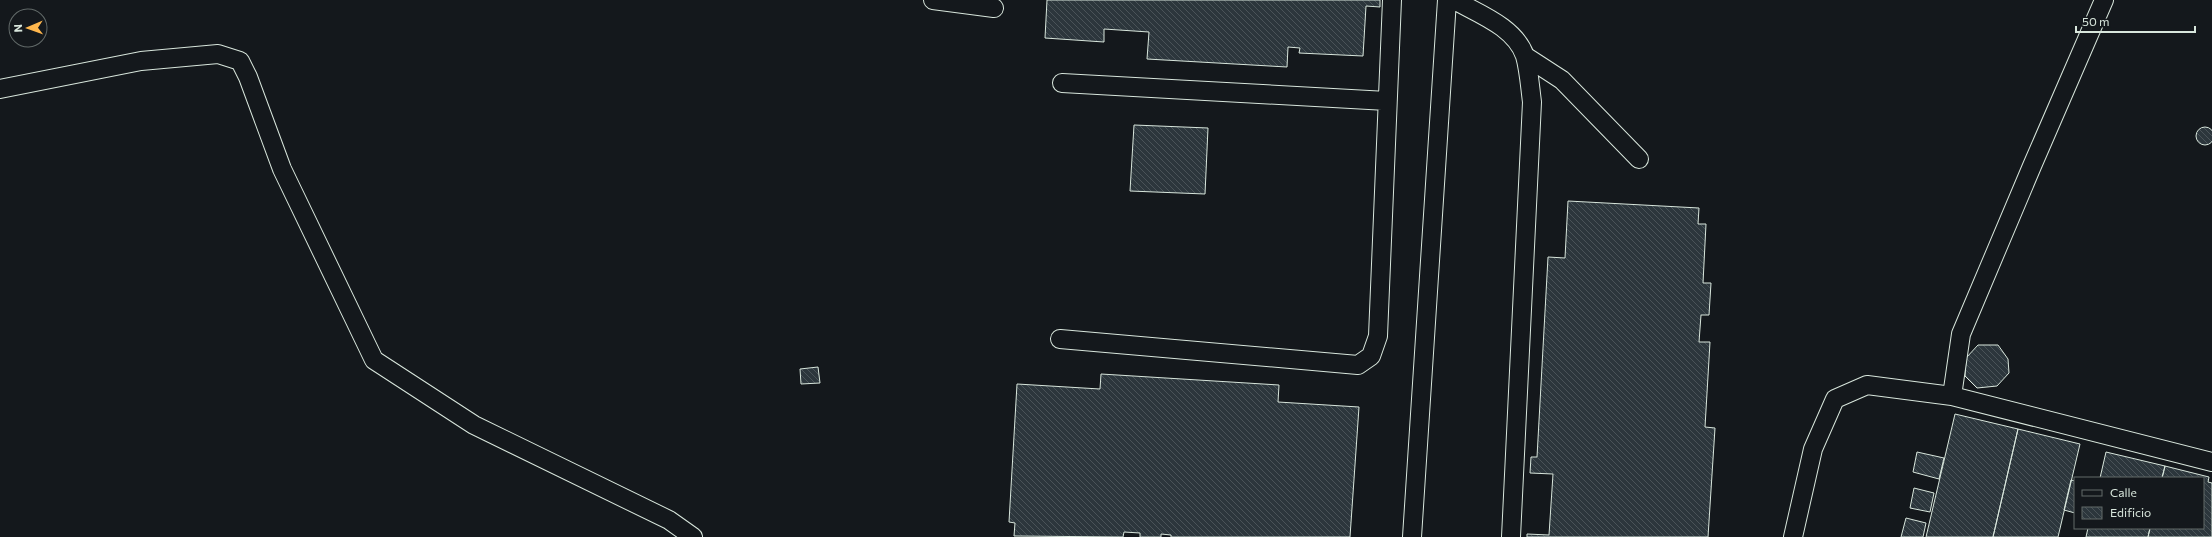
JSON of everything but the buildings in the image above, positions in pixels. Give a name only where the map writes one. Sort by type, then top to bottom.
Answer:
[{"type":"street","points":[[933,0],[994,8]]},
{"type":"street","points":[[1060,339],[1358,365],[1372,356],[1378,336],[1392,0]]},
{"type":"street","points":[[1412,537],[1447,0]]},
{"type":"street","points":[[1454,0],[1498,25],[1512,36],[1524,56],[1532,102],[1511,537]]},
{"type":"street","points":[[1952,396],[1961,334],[2104,0]]},
{"type":"street","points":[[0,89],[141,60],[218,54],[240,61],[248,77],[282,169],[374,360],[474,425],[669,520],[693,537]]},
{"type":"street","points":[[1524,56],[1562,80],[1639,159]]},
{"type":"street","points":[[1062,83],[1387,101]]},
{"type":"street","points":[[1794,537],[1813,448],[1835,399],[1867,385],[1952,396],[2212,462]]}]
